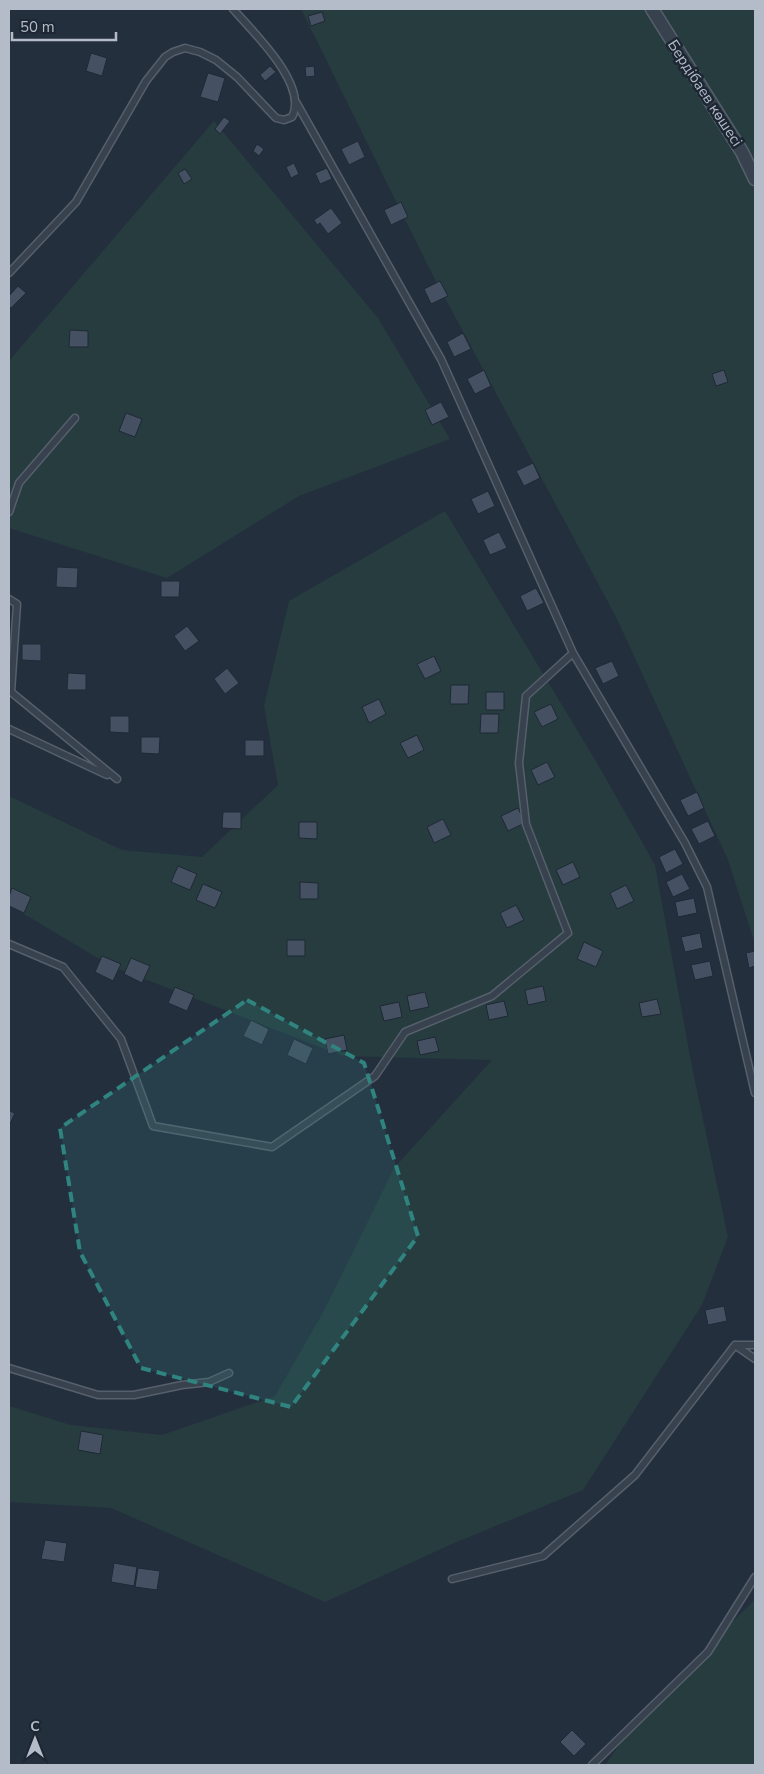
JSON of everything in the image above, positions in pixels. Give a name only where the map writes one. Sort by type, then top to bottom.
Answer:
[{"type":"street","name":"Бердібаев көшесі","points":[[652,9],[742,152],[755,179]]},
{"type":"lane","points":[[233,9],[287,74],[296,102],[441,359],[573,653],[685,843],[707,887],[755,1093]]},
{"type":"lane","points":[[9,273],[76,202],[90,181],[146,82],[164,57],[186,48],[216,60],[237,77],[276,118],[284,120],[292,117],[296,102]]},
{"type":"lane","points":[[9,512],[19,483],[75,418]]},
{"type":"lane","points":[[9,599],[17,604],[11,692],[116,779],[9,729]]},
{"type":"lane","points":[[9,944],[63,967],[121,1039],[153,1126],[272,1147],[375,1076],[405,1032],[492,996],[568,933],[526,824],[519,763],[526,696],[573,653]]},
{"type":"lane","points":[[735,1345],[755,1345]]},
{"type":"lane","points":[[735,1345],[755,1359]]},
{"type":"lane","points":[[452,1580],[543,1556],[635,1475],[735,1345]]},
{"type":"lane","points":[[9,1368],[98,1395],[134,1396],[182,1385],[209,1382],[229,1373]]},
{"type":"lane","points":[[592,1765],[708,1652],[755,1577]]},
{"type":"highlighted area","points":[[247,1000],[364,1063],[418,1236],[291,1407],[141,1368],[80,1252],[60,1128]]},
{"type":"green space","points":[[301,9],[755,9],[755,944],[728,860],[616,617],[429,268]]},
{"type":"green space","points":[[214,121],[378,318],[450,439],[299,496],[167,578],[9,528],[9,361]]},
{"type":"green space","points":[[445,511],[597,763],[655,865],[692,1067],[728,1237],[702,1305],[583,1490],[452,1544],[325,1602],[111,1508],[9,1502],[9,1406],[71,1425],[162,1435],[275,1396],[325,1309],[394,1168],[492,1060],[343,1056],[111,966],[9,905],[9,796],[122,850],[202,857],[278,785],[264,706],[289,601]]},
{"type":"green space","points":[[755,1599],[755,1765],[605,1765],[637,1720]]},
{"type":"building","points":[[322,12],[325,21],[311,26],[308,16]]},
{"type":"building","points":[[91,53],[107,58],[102,76],[86,71]]},
{"type":"building","points":[[270,66],[276,72],[265,81],[260,75]]},
{"type":"building","points":[[314,66],[315,76],[306,77],[305,67]]},
{"type":"building","points":[[208,73],[225,78],[218,102],[200,97]]},
{"type":"building","points":[[224,117],[230,121],[220,134],[215,129]]},
{"type":"building","points":[[358,141],[365,157],[349,165],[341,149]]},
{"type":"building","points":[[257,144],[264,149],[259,156],[253,151]]},
{"type":"building","points":[[294,163],[299,174],[291,178],[286,167]]},
{"type":"building","points":[[327,168],[332,179],[320,184],[315,173]]},
{"type":"building","points":[[185,169],[192,179],[184,184],[178,173]]},
{"type":"building","points":[[401,202],[408,217],[391,225],[384,210]]},
{"type":"building","points":[[331,208],[342,223],[328,234],[320,223],[317,225],[314,220]]},
{"type":"building","points":[[440,281],[448,296],[431,304],[424,289]]},
{"type":"building","points":[[18,286],[26,293],[11,308],[9,306],[9,296]]},
{"type":"building","points":[[70,330],[88,331],[88,347],[69,347]]},
{"type":"building","points":[[463,333],[471,349],[454,357],[447,342]]},
{"type":"building","points":[[484,370],[491,386],[475,394],[467,379]]},
{"type":"building","points":[[724,370],[728,382],[716,386],[712,374]]},
{"type":"building","points":[[441,402],[449,417],[432,425],[425,410]]},
{"type":"building","points":[[126,413],[142,419],[135,437],[119,431]]},
{"type":"building","points":[[533,463],[540,478],[524,486],[516,471]]},
{"type":"building","points":[[488,491],[495,506],[478,514],[471,499]]},
{"type":"building","points":[[499,532],[507,548],[490,555],[483,540]]},
{"type":"building","points":[[57,567],[78,568],[77,588],[56,587]]},
{"type":"building","points":[[161,581],[180,581],[179,597],[161,597]]},
{"type":"building","points":[[536,588],[544,603],[527,611],[520,596]]},
{"type":"building","points":[[187,626],[199,641],[185,651],[174,636]]},
{"type":"building","points":[[22,644],[41,644],[41,661],[22,660]]},
{"type":"building","points":[[434,656],[441,671],[425,679],[417,664]]},
{"type":"building","points":[[612,661],[619,676],[603,684],[595,668]]},
{"type":"building","points":[[227,668],[239,683],[225,694],[214,679]]},
{"type":"building","points":[[68,673],[86,674],[86,690],[67,690]]},
{"type":"building","points":[[451,685],[469,685],[468,704],[450,704]]},
{"type":"building","points":[[486,692],[504,692],[504,710],[486,710]]},
{"type":"building","points":[[379,699],[386,714],[369,723],[362,707]]},
{"type":"building","points":[[551,704],[558,719],[542,727],[534,712]]},
{"type":"building","points":[[481,714],[499,714],[498,733],[480,733]]},
{"type":"building","points":[[110,716],[129,716],[129,733],[110,732]]},
{"type":"building","points":[[417,735],[424,750],[408,758],[400,743]]},
{"type":"building","points":[[141,737],[160,737],[159,754],[141,753]]},
{"type":"building","points":[[245,740],[264,740],[264,756],[245,756]]},
{"type":"building","points":[[547,762],[555,777],[538,785],[531,770]]},
{"type":"building","points":[[697,792],[704,808],[688,816],[680,800]]},
{"type":"building","points":[[518,808],[525,823],[508,831],[501,816]]},
{"type":"building","points":[[223,812],[241,812],[241,829],[222,828]]},
{"type":"building","points":[[443,819],[451,835],[434,843],[427,827]]},
{"type":"building","points":[[708,821],[715,836],[699,844],[691,829]]},
{"type":"building","points":[[299,822],[317,822],[317,839],[299,838]]},
{"type":"building","points":[[675,849],[683,864],[666,873],[659,857]]},
{"type":"building","points":[[573,862],[580,877],[563,885],[556,870]]},
{"type":"building","points":[[178,866],[197,874],[190,890],[171,882]]},
{"type":"building","points":[[682,874],[690,889],[673,897],[666,882]]},
{"type":"building","points":[[300,882],[318,883],[318,899],[300,899]]},
{"type":"building","points":[[203,884],[222,892],[215,908],[196,900]]},
{"type":"building","points":[[626,885],[634,901],[617,909],[610,893]]},
{"type":"building","points":[[12,888],[31,897],[24,913],[9,906],[9,896]]},
{"type":"building","points":[[694,898],[697,913],[678,917],[675,902]]},
{"type":"building","points":[[516,905],[524,920],[507,928],[500,913]]},
{"type":"building","points":[[700,933],[703,948],[685,952],[681,937]]},
{"type":"building","points":[[287,940],[305,940],[305,956],[287,956]]},
{"type":"building","points":[[584,942],[603,951],[596,967],[577,959]]},
{"type":"building","points":[[755,951],[755,966],[749,968],[746,953]]},
{"type":"building","points":[[102,956],[121,964],[113,981],[95,972]]},
{"type":"building","points":[[131,958],[150,966],[142,983],[124,974]]},
{"type":"building","points":[[710,961],[713,976],[695,980],[691,965]]},
{"type":"building","points":[[543,986],[546,1001],[528,1005],[525,990]]},
{"type":"building","points":[[175,987],[194,995],[187,1011],[168,1003]]},
{"type":"building","points":[[425,992],[429,1007],[410,1011],[407,996]]},
{"type":"building","points":[[657,999],[661,1014],[642,1017],[639,1003]]},
{"type":"building","points":[[504,1001],[508,1016],[489,1020],[486,1005]]},
{"type":"building","points":[[399,1002],[402,1017],[384,1021],[380,1006]]},
{"type":"building","points":[[251,1020],[269,1029],[262,1045],[243,1036]]},
{"type":"building","points":[[344,1035],[347,1050],[328,1054],[325,1039]]},
{"type":"building","points":[[435,1037],[439,1051],[420,1055],[417,1041]]},
{"type":"building","points":[[294,1039],[313,1048],[306,1064],[287,1055]]},
{"type":"building","points":[[9,1111],[15,1113],[9,1126]]},
{"type":"building","points":[[724,1306],[727,1321],[708,1325],[705,1310]]},
{"type":"building","points":[[81,1431],[103,1435],[100,1454],[78,1450]]},
{"type":"building","points":[[45,1540],[67,1543],[64,1562],[41,1559]]},
{"type":"building","points":[[114,1563],[137,1567],[134,1586],[111,1582]]},
{"type":"building","points":[[138,1568],[160,1571],[157,1590],[135,1587]]},
{"type":"building","points":[[572,1730],[586,1744],[574,1756],[560,1742]]}]
